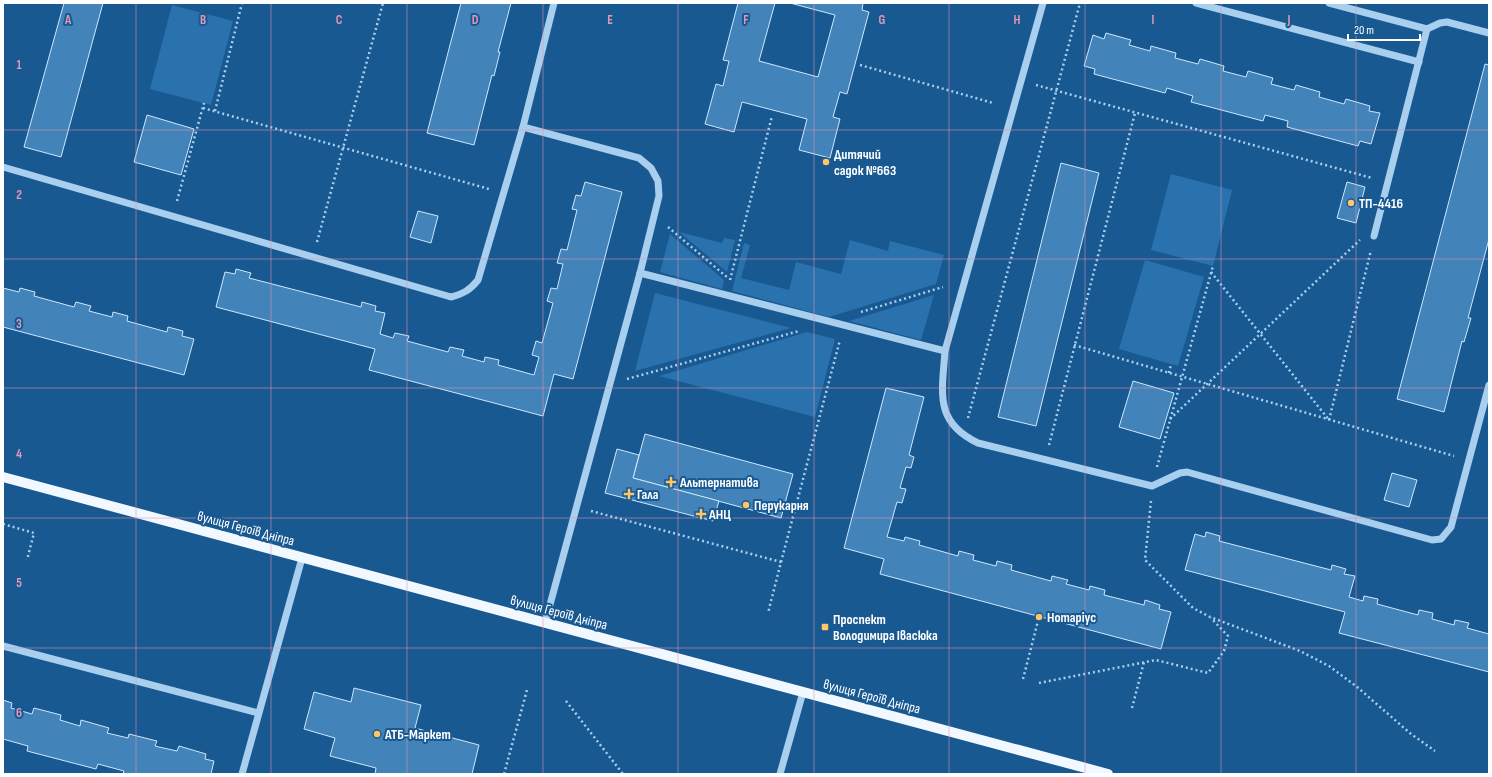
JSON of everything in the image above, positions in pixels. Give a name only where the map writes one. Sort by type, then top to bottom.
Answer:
[{"type":"main road","name":"вулиця Героїв Дніпра","points":[[3,477],[1108,774]]},
{"type":"lane","points":[[3,167],[451,297],[461,294],[471,288],[478,280],[523,127],[554,3]]},
{"type":"lane","points":[[1043,3],[945,351],[942,387],[945,410],[950,422],[964,436],[978,444],[1152,486],[1180,473],[1187,472],[1432,540],[1441,539],[1446,534],[1450,526],[1489,385]]},
{"type":"lane","points":[[1196,3],[1419,62]]},
{"type":"lane","points":[[1329,3],[1428,29],[1440,23],[1447,22],[1489,33]]},
{"type":"lane","points":[[1374,236],[1428,29]]},
{"type":"lane","points":[[523,127],[639,158],[651,168],[658,182],[659,196],[640,273],[545,623]]},
{"type":"lane","points":[[640,273],[945,351]]},
{"type":"lane","points":[[242,774],[302,558]]},
{"type":"lane","points":[[3,646],[258,713]]},
{"type":"lane","points":[[780,774],[803,692]]},
{"type":"path","points":[[215,111],[242,3]]},
{"type":"path","points":[[313,257],[382,3]]},
{"type":"path","points":[[964,436],[1080,3]]},
{"type":"path","points":[[860,65],[993,103]]},
{"type":"path","points":[[1022,81],[1388,183]]},
{"type":"path","points":[[173,216],[204,104]]},
{"type":"path","points":[[203,108],[504,193]]},
{"type":"path","points":[[1045,461],[1135,113]]},
{"type":"path","points":[[726,295],[772,116]]},
{"type":"path","points":[[654,216],[736,284]]},
{"type":"path","points":[[1170,420],[1366,234]]},
{"type":"path","points":[[1329,420],[1374,236]]},
{"type":"path","points":[[1213,266],[1152,486],[1145,560],[1178,595],[1193,608],[1210,617],[1287,646],[1329,666],[1356,686],[1411,734],[1435,751]]},
{"type":"path","points":[[1211,272],[1329,420]]},
{"type":"path","points":[[768,613],[846,317],[944,287]]},
{"type":"path","points":[[623,380],[830,322]]},
{"type":"path","points":[[1074,345],[1469,461]]},
{"type":"path","points":[[1169,373],[1171,364]]},
{"type":"path","points":[[577,508],[781,562]]},
{"type":"path","points":[[3,524],[34,533],[27,560]]},
{"type":"path","points":[[1023,679],[1039,616]]},
{"type":"path","points":[[1039,683],[1156,660],[1208,673],[1224,651],[1228,636],[1210,617]]},
{"type":"path","points":[[1132,708],[1144,662]]},
{"type":"path","points":[[504,774],[527,690]]},
{"type":"path","points":[[566,701],[623,774]]},
{"type":"shaded area","points":[[172,5],[233,21],[211,105],[150,89]]},
{"type":"shaded area","points":[[1171,174],[1232,190],[1213,266],[1151,250]]},
{"type":"shaded area","points":[[679,232],[722,243],[724,238],[735,240],[727,272]]},
{"type":"shaded area","points":[[670,234],[724,280],[722,289],[660,272]]},
{"type":"shaded area","points":[[850,240],[888,251],[890,241],[944,255],[936,284],[829,317],[732,291],[744,243],[750,245],[741,278],[789,290],[796,262],[841,274]]},
{"type":"shaded area","points":[[1145,260],[1204,277],[1178,366],[1119,349]]},
{"type":"shaded area","points":[[655,293],[791,328],[635,371]]},
{"type":"shaded area","points":[[934,295],[921,340],[849,321]]},
{"type":"shaded area","points":[[807,332],[835,339],[815,417],[659,376]]},
{"type":"building","points":[[64,3],[103,3],[61,157],[24,147]]},
{"type":"building","points":[[461,3],[511,3],[498,52],[500,52],[494,76],[492,75],[474,145],[427,133]]},
{"type":"building","points":[[738,3],[775,3],[759,61],[818,77],[835,15],[790,3],[863,3],[862,10],[869,12],[847,94],[840,92],[833,117],[840,119],[830,158],[799,150],[807,119],[742,102],[734,132],[705,124],[716,84],[723,86],[729,61],[723,60]]},
{"type":"building","points":[[1106,33],[1131,40],[1129,45],[1150,51],[1151,46],[1176,53],[1175,58],[1198,64],[1200,59],[1224,66],[1223,71],[1246,77],[1248,71],[1273,78],[1271,84],[1294,90],[1296,85],[1320,92],[1319,97],[1344,104],[1346,99],[1370,106],[1369,111],[1380,113],[1371,144],[1360,141],[1358,146],[1287,127],[1288,121],[1265,115],[1263,121],[1191,102],[1193,96],[1167,88],[1165,93],[1094,74],[1095,69],[1084,66],[1093,35],[1104,39]]},
{"type":"building","points":[[1485,64],[1489,65],[1489,239],[1468,318],[1471,318],[1464,342],[1462,341],[1444,412],[1397,399]]},
{"type":"building","points":[[147,115],[194,129],[181,175],[134,162]]},
{"type":"building","points":[[1061,163],[1099,173],[1036,426],[998,417]]},
{"type":"building","points":[[585,182],[622,192],[573,379],[554,374],[543,416],[369,370],[375,349],[216,307],[225,272],[235,274],[236,269],[251,273],[249,278],[361,307],[362,302],[376,306],[375,311],[385,313],[380,334],[393,338],[395,333],[409,336],[407,341],[448,352],[450,347],[464,350],[462,356],[484,362],[485,357],[499,360],[498,365],[534,375],[539,357],[532,355],[536,341],[542,343],[553,303],[547,301],[551,288],[557,289],[563,264],[557,263],[561,249],[567,250],[577,210],[572,209],[576,195],[581,196]]},
{"type":"building","name":"ТП-4416","points":[[1347,182],[1365,187],[1356,223],[1337,218]]},
{"type":"building","points":[[418,211],[438,216],[431,243],[410,237]]},
{"type":"building","points":[[3,288],[19,292],[20,288],[35,292],[34,296],[74,307],[76,302],[91,306],[89,311],[112,317],[113,312],[128,316],[127,321],[167,332],[168,327],[183,331],[182,336],[194,339],[184,375],[3,327]]},
{"type":"building","points":[[1133,381],[1174,393],[1160,439],[1119,427]]},
{"type":"building","points":[[886,388],[924,397],[909,455],[914,457],[911,468],[906,467],[900,488],[906,489],[902,503],[897,502],[887,537],[904,541],[905,537],[920,541],[919,545],[958,556],[959,551],[974,555],[973,560],[996,566],[997,561],[1012,565],[1011,570],[1051,581],[1052,576],[1068,580],[1066,584],[1089,590],[1090,586],[1105,590],[1104,595],[1144,605],[1145,600],[1160,605],[1159,609],[1171,612],[1161,649],[880,574],[884,559],[844,548]]},
{"type":"building","points":[[645,434],[793,474],[781,518],[633,478]]},
{"type":"building","points":[[617,449],[639,455],[633,478],[719,501],[713,521],[605,493]]},
{"type":"building","points":[[1392,473],[1417,480],[1409,507],[1384,500]]},
{"type":"building","points":[[1206,532],[1220,536],[1219,541],[1331,570],[1332,565],[1346,569],[1344,574],[1355,576],[1349,597],[1363,601],[1364,596],[1378,599],[1377,604],[1418,615],[1419,610],[1433,613],[1432,619],[1454,625],[1455,620],[1469,623],[1467,628],[1489,634],[1489,672],[1339,633],[1345,612],[1185,570],[1195,534],[1205,537]]},
{"type":"building","name":"АТБ-Маркет","points":[[354,688],[421,705],[415,728],[479,745],[472,774],[375,774],[376,768],[330,756],[335,738],[304,729],[314,692],[351,702]]},
{"type":"building","points":[[3,700],[12,703],[11,708],[32,714],[34,708],[61,715],[60,720],[80,726],[81,720],[109,728],[107,733],[128,738],[129,734],[157,741],[155,746],[177,751],[179,746],[206,754],[205,759],[214,761],[211,774],[123,774],[124,771],[98,764],[96,769],[27,751],[28,746],[3,739]]},
{"type":"place","name":"Дитячий садок №663","points":[[826,162]]},
{"type":"place","name":"ТП-4416","points":[[1351,203]]},
{"type":"place","name":"Альтернатива","points":[[671,482]]},
{"type":"place","name":"Гала","points":[[629,494]]},
{"type":"place","name":"Перукарня","points":[[746,505]]},
{"type":"place","name":"АНЦ","points":[[701,514]]},
{"type":"place","name":"Нотаріус","points":[[1039,617]]},
{"type":"place","name":"Проспект Володимира Івасюка","points":[[825,627]]},
{"type":"place","name":"АТБ-Маркет","points":[[377,734]]}]
